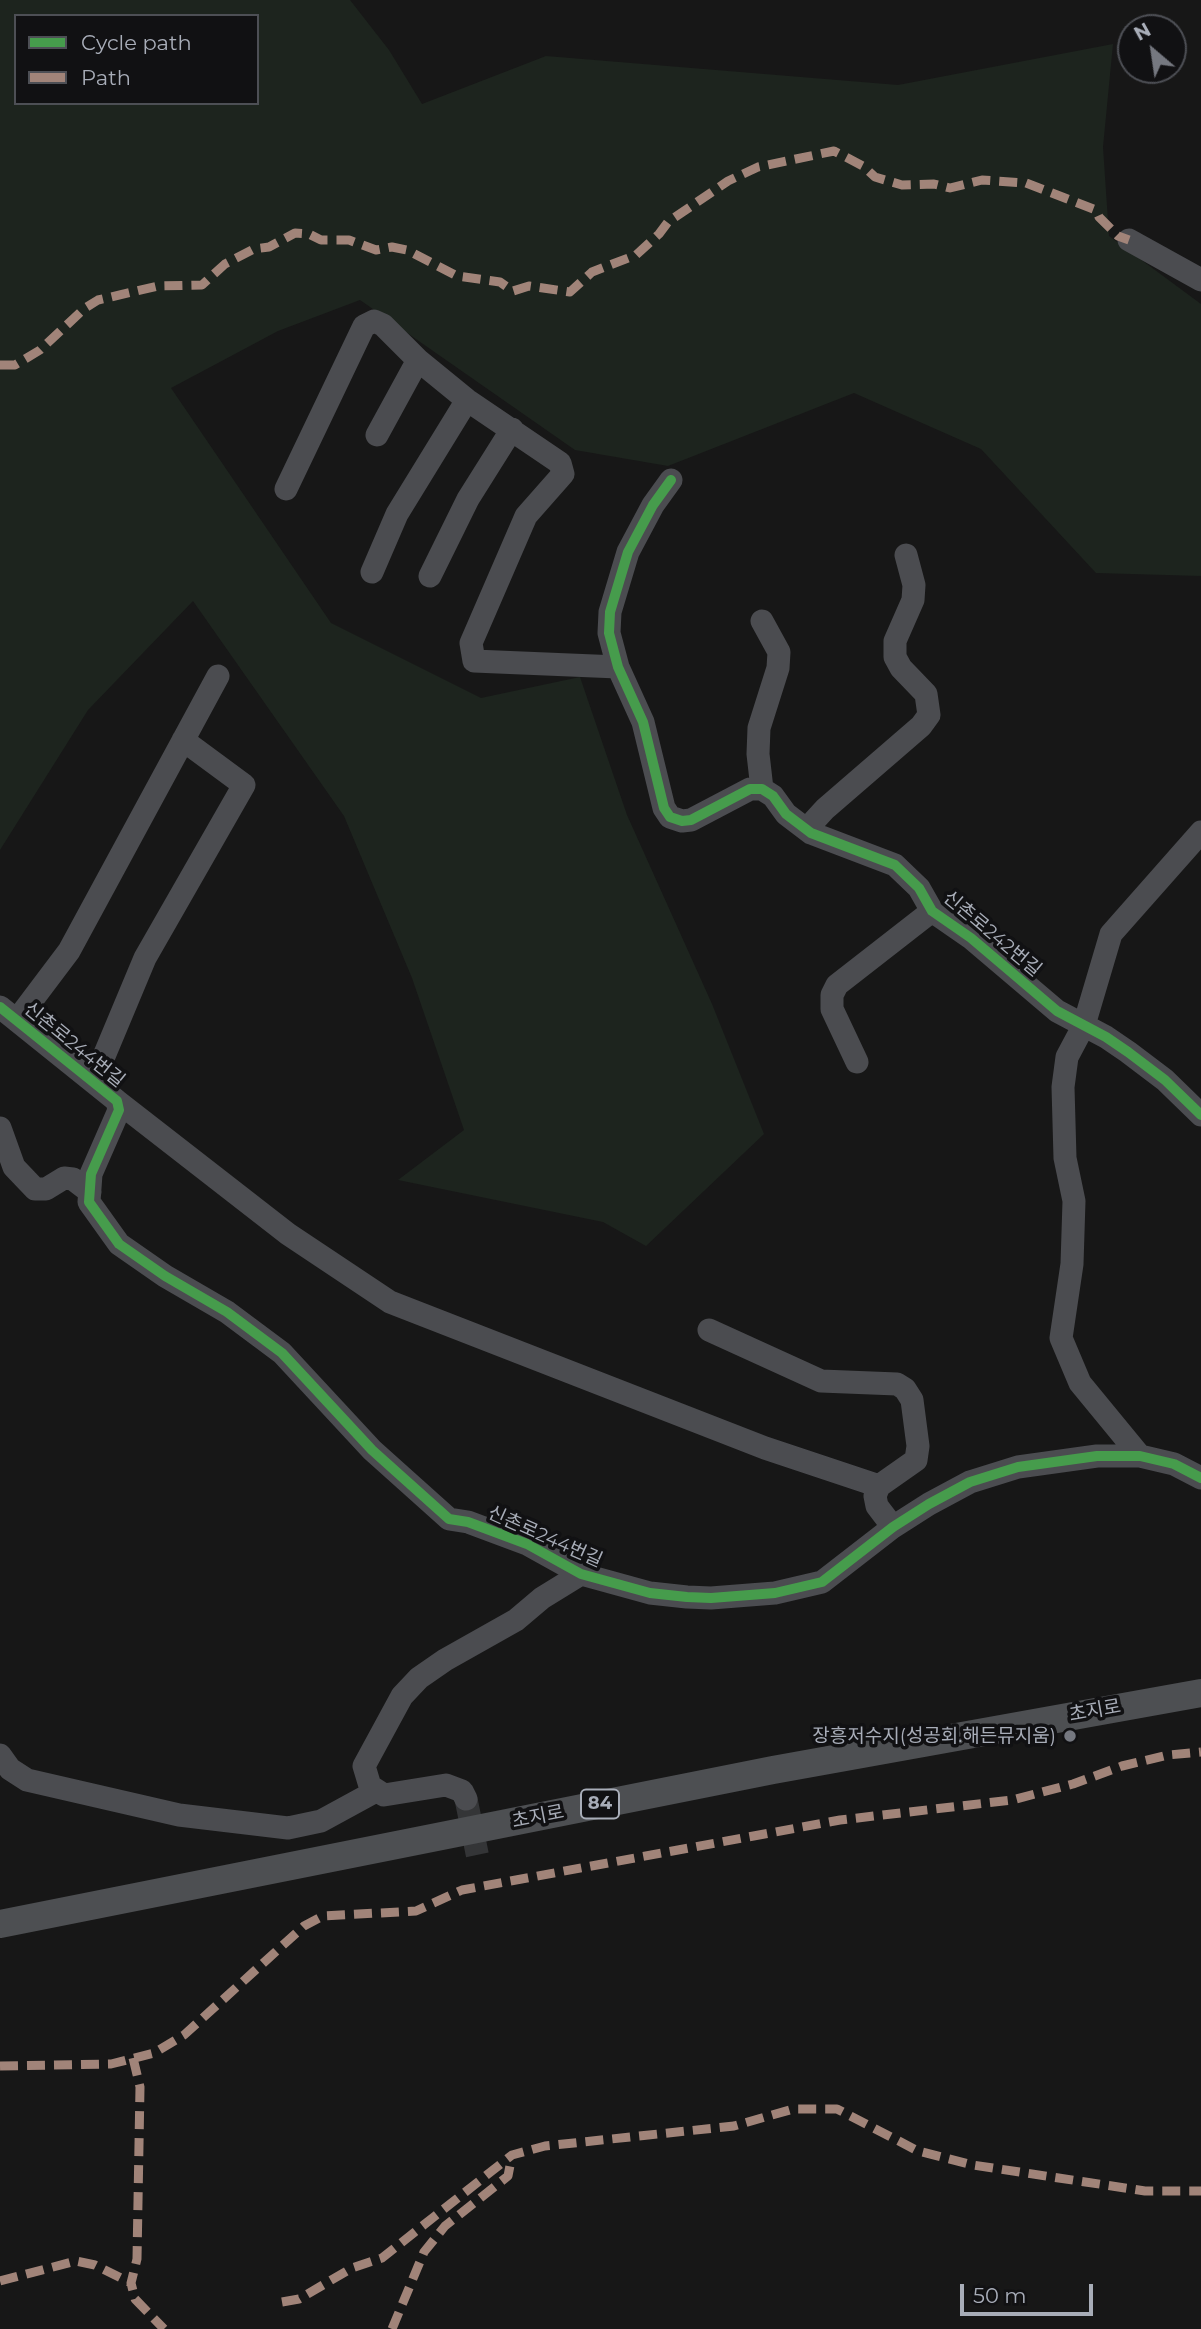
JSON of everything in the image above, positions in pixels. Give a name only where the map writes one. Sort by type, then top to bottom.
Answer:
[{"type":"main road","points":[[1173,1696],[1201,1679]]},
{"type":"main road","name":"초지로","points":[[0,1924],[773,1770],[1201,1693]]},
{"type":"main road","points":[[1173,1696],[1201,1702]]},
{"type":"street","points":[[1129,240],[1201,281]]},
{"type":"street","points":[[286,489],[364,326],[374,321],[383,325],[418,360],[467,400],[560,463],[563,474],[526,516],[471,643],[474,661],[618,667]]},
{"type":"street","points":[[377,435],[418,360]]},
{"type":"street","points":[[372,572],[397,514],[467,400]]},
{"type":"street","points":[[430,576],[468,499],[512,429]]},
{"type":"street","points":[[671,480],[653,505],[628,552],[615,592],[608,633],[618,667],[643,722],[664,808],[670,817],[682,821],[691,820],[750,789],[762,789],[758,754],[759,728],[778,668],[779,652],[762,621]]},
{"type":"street","points":[[811,833],[814,821],[825,809],[921,726],[929,715],[926,694],[895,657],[895,641],[913,600],[914,585],[906,555]]},
{"type":"street","points":[[8,1014],[69,951],[218,676]]},
{"type":"street","points":[[94,1080],[145,958],[244,785],[183,740]]},
{"type":"street","name":"신촌로242번길","points":[[762,789],[773,796],[792,820],[811,833],[895,866],[919,888],[932,911],[971,938],[1057,1012],[1106,1037],[1137,1059],[1201,1115]]},
{"type":"street","points":[[1140,1456],[1080,1383],[1061,1338],[1072,1264],[1074,1201],[1065,1158],[1063,1087],[1067,1057],[1073,1040],[1084,1026],[1111,934],[1201,832]]},
{"type":"street","points":[[857,1062],[832,1009],[832,995],[837,985],[932,911]]},
{"type":"street","name":"신촌로244번길","points":[[8,1014],[117,1101],[119,1110],[91,1174],[89,1202],[119,1244],[165,1276],[227,1312],[282,1353],[301,1370],[372,1450],[449,1519],[468,1522],[527,1544],[581,1574],[650,1593],[687,1597],[775,1593],[822,1582],[893,1527],[929,1504],[987,1476],[1054,1460],[1140,1456],[1174,1464],[1201,1478]]},
{"type":"street","points":[[117,1101],[288,1234],[390,1302],[765,1448],[879,1486]]},
{"type":"street","points":[[0,1128],[14,1167],[35,1189],[46,1189],[64,1178],[73,1179],[90,1192]]},
{"type":"street","points":[[709,1330],[821,1381],[897,1384],[905,1389],[912,1400],[918,1446],[916,1460],[879,1486],[875,1496],[877,1506],[893,1527]]},
{"type":"street","points":[[376,1791],[365,1776],[364,1766],[402,1696],[432,1668],[499,1631],[581,1574]]},
{"type":"street","points":[[0,1755],[10,1769],[27,1780],[179,1815],[288,1828],[321,1821],[376,1791],[397,1795],[446,1785],[462,1791],[466,1799]]},
{"type":"shaded area","points":[[0,0],[350,0],[389,50],[422,104],[546,56],[898,85],[1113,44],[1103,147],[1109,236],[1201,304],[1201,576],[1096,573],[981,449],[854,393],[668,466],[575,450],[360,300],[278,331],[171,388],[331,623],[481,698],[580,677],[627,815],[712,1004],[764,1134],[646,1246],[603,1222],[398,1180],[464,1130],[412,978],[344,816],[193,601],[88,710],[0,850]]},
{"type":"tunnel","points":[[466,1799],[479,1863]]},
{"type":"marked path","points":[[0,365],[15,365],[40,350],[85,308],[98,300],[158,286],[202,285],[225,264],[254,249],[269,247],[295,233],[309,234],[321,240],[349,240],[376,250],[392,247],[407,250],[457,276],[500,282],[513,291],[529,286],[570,292],[592,272],[636,255],[668,222],[728,181],[758,167],[834,151],[863,166],[875,177],[902,185],[934,184],[950,188],[982,180],[1026,183],[1096,210],[1099,217],[1118,236],[1129,240]]},
{"type":"marked path","points":[[0,2066],[111,2064],[154,2053],[184,2035],[304,1926],[323,1916],[416,1911],[462,1890],[840,1820],[1012,1800],[1073,1784],[1122,1766],[1168,1755],[1201,1752]]},
{"type":"marked path","points":[[133,2058],[140,2087],[137,2259],[131,2283],[135,2299],[164,2329]]},
{"type":"marked path","points":[[282,2302],[299,2299],[352,2268],[382,2258],[512,2155],[545,2146],[734,2126],[793,2109],[837,2109],[918,2151],[973,2165],[1145,2191],[1201,2191]]},
{"type":"marked path","points":[[392,2329],[424,2252],[445,2226],[508,2176],[512,2155]]},
{"type":"marked path","points":[[0,2281],[76,2261],[95,2265],[131,2283]]},
{"type":"cycle path","points":[[671,480],[653,505],[628,552],[610,612],[609,633],[618,667],[643,722],[664,808],[670,817],[682,821],[691,820],[750,789],[762,789],[773,796],[786,814],[811,833],[895,865],[919,888],[932,911],[971,938],[1057,1011],[1106,1037],[1165,1080],[1201,1115]]},
{"type":"cycle path","points":[[0,1007],[117,1101],[119,1110],[91,1174],[89,1202],[119,1244],[165,1276],[227,1312],[282,1353],[372,1450],[449,1519],[468,1522],[527,1544],[581,1574],[650,1593],[687,1597],[775,1593],[822,1582],[893,1527],[929,1504],[970,1482],[1018,1467],[1097,1456],[1140,1456],[1174,1464],[1201,1478]]},
{"type":"place","name":"장흥저수지(성공회.해든뮤지움)","points":[[1070,1736]]}]
